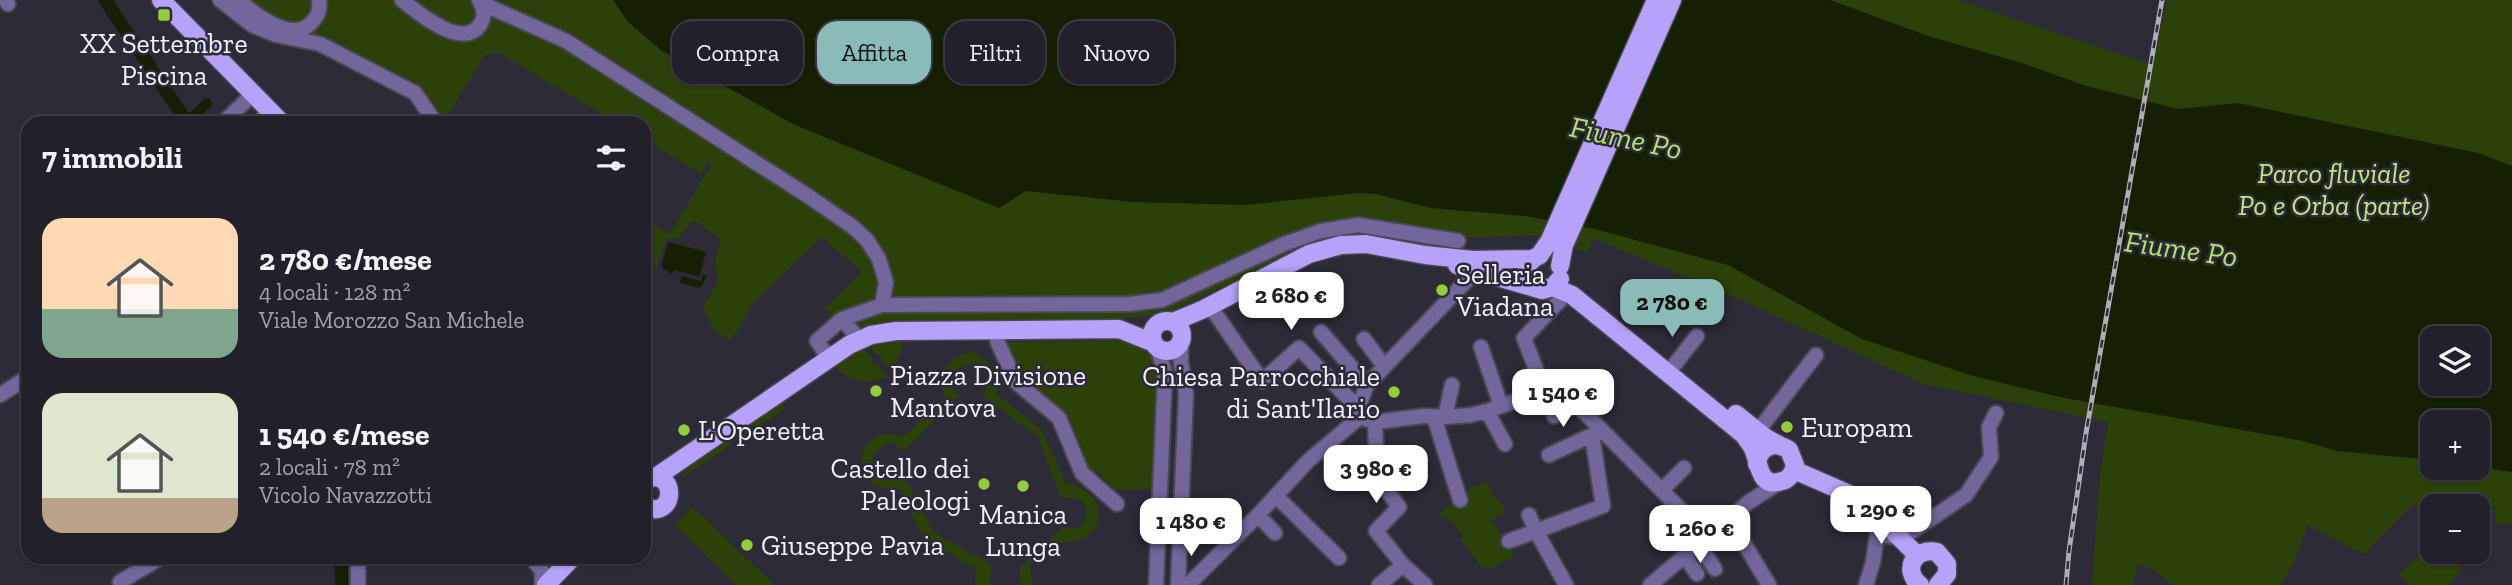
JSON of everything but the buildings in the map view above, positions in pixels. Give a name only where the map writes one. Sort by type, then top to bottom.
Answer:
[{"type":"main road","points":[[161,0],[253,94],[268,116]]},
{"type":"main road","points":[[651,508],[659,509],[670,496],[656,482],[691,452],[849,345],[871,335],[896,331],[1127,330],[1167,340],[1207,308],[1281,267],[1309,254],[1341,244],[1366,244],[1425,255],[1473,260],[1553,258],[1561,280],[1744,435],[1754,451],[1759,470],[1773,482],[1786,480],[1794,470],[1792,454],[1784,446],[1758,431],[1675,364],[1561,280],[1557,243],[1656,0]]},
{"type":"main road","points":[[1531,286],[1526,269],[1536,257],[1557,243],[1672,0]]},
{"type":"main road","points":[[1425,255],[1471,271],[1542,290],[1561,280]]},
{"type":"main road","points":[[1759,470],[1758,458],[1766,447],[1779,445]]},
{"type":"main road","points":[[1794,470],[1849,494],[1917,555]]},
{"type":"main road","points":[[1920,585],[1913,579],[1910,569],[1917,555],[1926,551],[1941,555],[1947,569],[1941,584]]},
{"type":"main road","points":[[544,585],[566,564]]},
{"type":"street","points":[[219,0],[252,25],[276,35],[320,44],[415,93],[431,116]]},
{"type":"street","points":[[239,0],[263,19],[281,27],[299,29],[311,24],[320,10],[319,0]]},
{"type":"street","points":[[402,0],[449,32],[467,34],[474,31],[483,18],[480,2]]},
{"type":"street","points":[[480,2],[566,41],[831,211],[867,240],[879,259],[886,282],[882,305]]},
{"type":"street","points":[[229,116],[253,94]]},
{"type":"street","points":[[829,358],[817,341],[842,320],[882,305],[970,309],[1076,308],[1162,300],[1284,244],[1321,231],[1358,225],[1458,241]]},
{"type":"street","points":[[1188,585],[1308,461],[1359,413],[1367,386],[1471,276]]},
{"type":"street","points":[[1561,280],[1524,338],[1541,385],[1576,404],[1597,433],[1662,490],[1702,539],[1715,569]]},
{"type":"street","points":[[1207,308],[1262,382],[1299,348],[1359,413],[1375,422],[1494,409],[1541,385]]},
{"type":"street","points":[[842,320],[853,332]]},
{"type":"street","points":[[995,330],[1016,382],[1059,418],[1082,473],[1117,505]]},
{"type":"street","points":[[1321,332],[1367,386]]},
{"type":"street","points":[[1675,364],[1697,336]]},
{"type":"street","points":[[1364,339],[1384,366]]},
{"type":"street","points":[[1167,340],[1181,362],[1186,394],[1178,585]]},
{"type":"street","points":[[1156,585],[1167,340]]},
{"type":"street","points":[[1481,347],[1494,409],[1505,444]]},
{"type":"street","points":[[1758,431],[1816,355]]},
{"type":"street","points":[[0,395],[21,382]]},
{"type":"street","points":[[1452,385],[1439,417],[1460,500]]},
{"type":"street","points":[[1554,416],[1576,404]]},
{"type":"street","points":[[1877,535],[1907,535],[1966,495],[1991,457],[1989,427],[1996,413]]},
{"type":"street","points":[[1375,422],[1377,476],[1399,507],[1376,531],[1403,565],[1425,585]]},
{"type":"street","points":[[1549,455],[1597,433]]},
{"type":"street","points":[[1509,541],[1603,506],[1597,433]]},
{"type":"street","points":[[1662,490],[1684,468]]},
{"type":"street","points":[[1749,502],[1759,470]]},
{"type":"street","points":[[1650,585],[1702,539],[1730,520],[1749,502],[1780,482]]},
{"type":"street","points":[[1276,496],[1339,558]]},
{"type":"street","points":[[1866,585],[1877,535],[1876,520],[1870,511]]},
{"type":"street","points":[[1258,515],[1275,533]]},
{"type":"street","points":[[1529,515],[1566,585]]},
{"type":"street","points":[[1730,520],[1769,585]]},
{"type":"street","points":[[1684,555],[1697,574]]},
{"type":"street","points":[[120,582],[150,564]]},
{"type":"street","points":[[358,564],[358,585]]},
{"type":"street","points":[[536,564],[542,571],[544,585]]},
{"type":"street","points":[[1380,585],[1403,565]]},
{"type":"green space","name":"Parco fluviale Po e Orba (parte)","points":[[228,0],[1642,0],[1545,219],[1595,229],[1728,265],[1862,339],[2060,397],[2113,407],[2169,107],[2087,86],[1928,36],[1830,0],[1959,0],[2153,65],[2167,0],[2512,0],[2512,524],[2495,524],[2490,494],[2420,494],[2420,511],[2413,504],[2364,554],[2308,525],[2294,562],[2281,585],[2173,585],[2153,569],[2137,564],[2133,585],[2092,585],[2100,475],[2108,422],[1924,384],[1741,300],[1593,238],[1588,252],[1538,235],[1460,238],[1456,255],[1306,247],[1167,313],[1104,321],[889,321],[850,335],[834,317],[829,317],[830,312],[825,308],[862,272],[822,237],[753,303],[736,334],[729,340],[713,329],[703,306],[718,282],[715,259],[721,239],[693,220],[679,238],[666,239],[657,266],[651,269],[651,223],[670,234],[712,163],[708,161],[701,174],[651,143],[651,116],[606,116],[497,52],[484,56],[446,116],[435,116],[418,93]]},
{"type":"green space","points":[[901,339],[901,352],[892,372],[882,361],[882,356],[877,355],[868,345]]},
{"type":"green space","points":[[1136,340],[1148,348],[1157,368],[1152,489],[1114,490],[1101,475],[1089,470],[1064,414],[1022,380],[1007,346],[1009,342]]},
{"type":"green space","points":[[862,348],[872,358],[873,364],[878,365],[887,376],[872,381],[858,381],[834,365]]},
{"type":"green space","points":[[971,352],[993,368],[997,380],[996,394],[1043,431],[1066,484],[1081,489],[1092,497],[1098,507],[1099,518],[1088,536],[1075,541],[1059,542],[1055,547],[1051,544],[1030,563],[1032,585],[1019,585],[1019,568],[1063,527],[1079,528],[1086,516],[1086,507],[1080,500],[1061,498],[1038,437],[984,397],[988,378],[980,365],[972,363],[957,369],[951,381],[953,389],[959,395],[905,451],[895,444],[886,443],[873,455],[873,463],[876,474],[880,477],[904,475],[933,532],[993,567],[989,575],[991,585],[975,585],[976,569],[926,540],[901,489],[882,488],[870,481],[863,470],[865,447],[874,438],[886,434],[903,437],[945,397],[942,380],[946,367],[955,359]]},
{"type":"green space","points":[[780,401],[785,408],[738,440],[735,435]]},
{"type":"green space","points":[[728,439],[732,444],[682,478],[691,465]]},
{"type":"green space","points":[[1487,482],[1506,512],[1491,520],[1515,555],[1491,569],[1488,566],[1482,568],[1460,539],[1463,536],[1454,522],[1438,515],[1470,489]]},
{"type":"green space","points":[[693,507],[774,585],[736,585],[675,525]]},
{"type":"green space","points":[[2420,555],[2420,564],[2465,564],[2449,585],[2409,585],[2399,574]]},
{"type":"water","points":[[97,0],[113,0],[191,116],[175,116]]},
{"type":"water","name":"Fiume Po","points":[[613,0],[1830,0],[1928,36],[2025,64],[2086,86],[2178,109],[2238,103],[2478,153],[2512,166],[2512,472],[2490,469],[2490,410],[2420,410],[2420,459],[2337,451],[2303,441],[2060,397],[1973,376],[1862,339],[1728,265],[1595,229],[1525,216],[1431,208],[1376,194],[1359,193],[1245,205],[1133,202],[1026,191],[999,208],[795,125],[721,84],[803,84],[803,21],[672,21],[672,57],[628,22]]},
{"type":"water","points":[[668,242],[706,252],[699,277],[675,270],[672,274],[661,267]]},
{"type":"water","points":[[703,274],[707,276],[700,288],[680,283],[682,276],[701,281]]},
{"type":"water","points":[[334,564],[348,564],[348,585],[335,585]]},
{"type":"waterway","points":[[193,116],[207,103]]},
{"type":"railway","points":[[2066,585],[2086,433],[2162,0]]},
{"type":"place","name":"XX Settembre Piscina","points":[[164,15]]},
{"type":"place","name":"Selleria Viadana","points":[[1442,290]]},
{"type":"place","name":"Piazza Divisione Mantova","points":[[876,391]]},
{"type":"place","name":"Chiesa Parrocchiale di Sant'Ilario","points":[[1394,392]]},
{"type":"place","name":"Europam","points":[[1787,427]]},
{"type":"place","name":"L'Operetta","points":[[684,430]]},
{"type":"place","name":"Castello dei Paleologi","points":[[984,484]]},
{"type":"place","name":"Manica Lunga","points":[[1023,486]]},
{"type":"place","name":"Giuseppe Pavia","points":[[747,545]]}]
